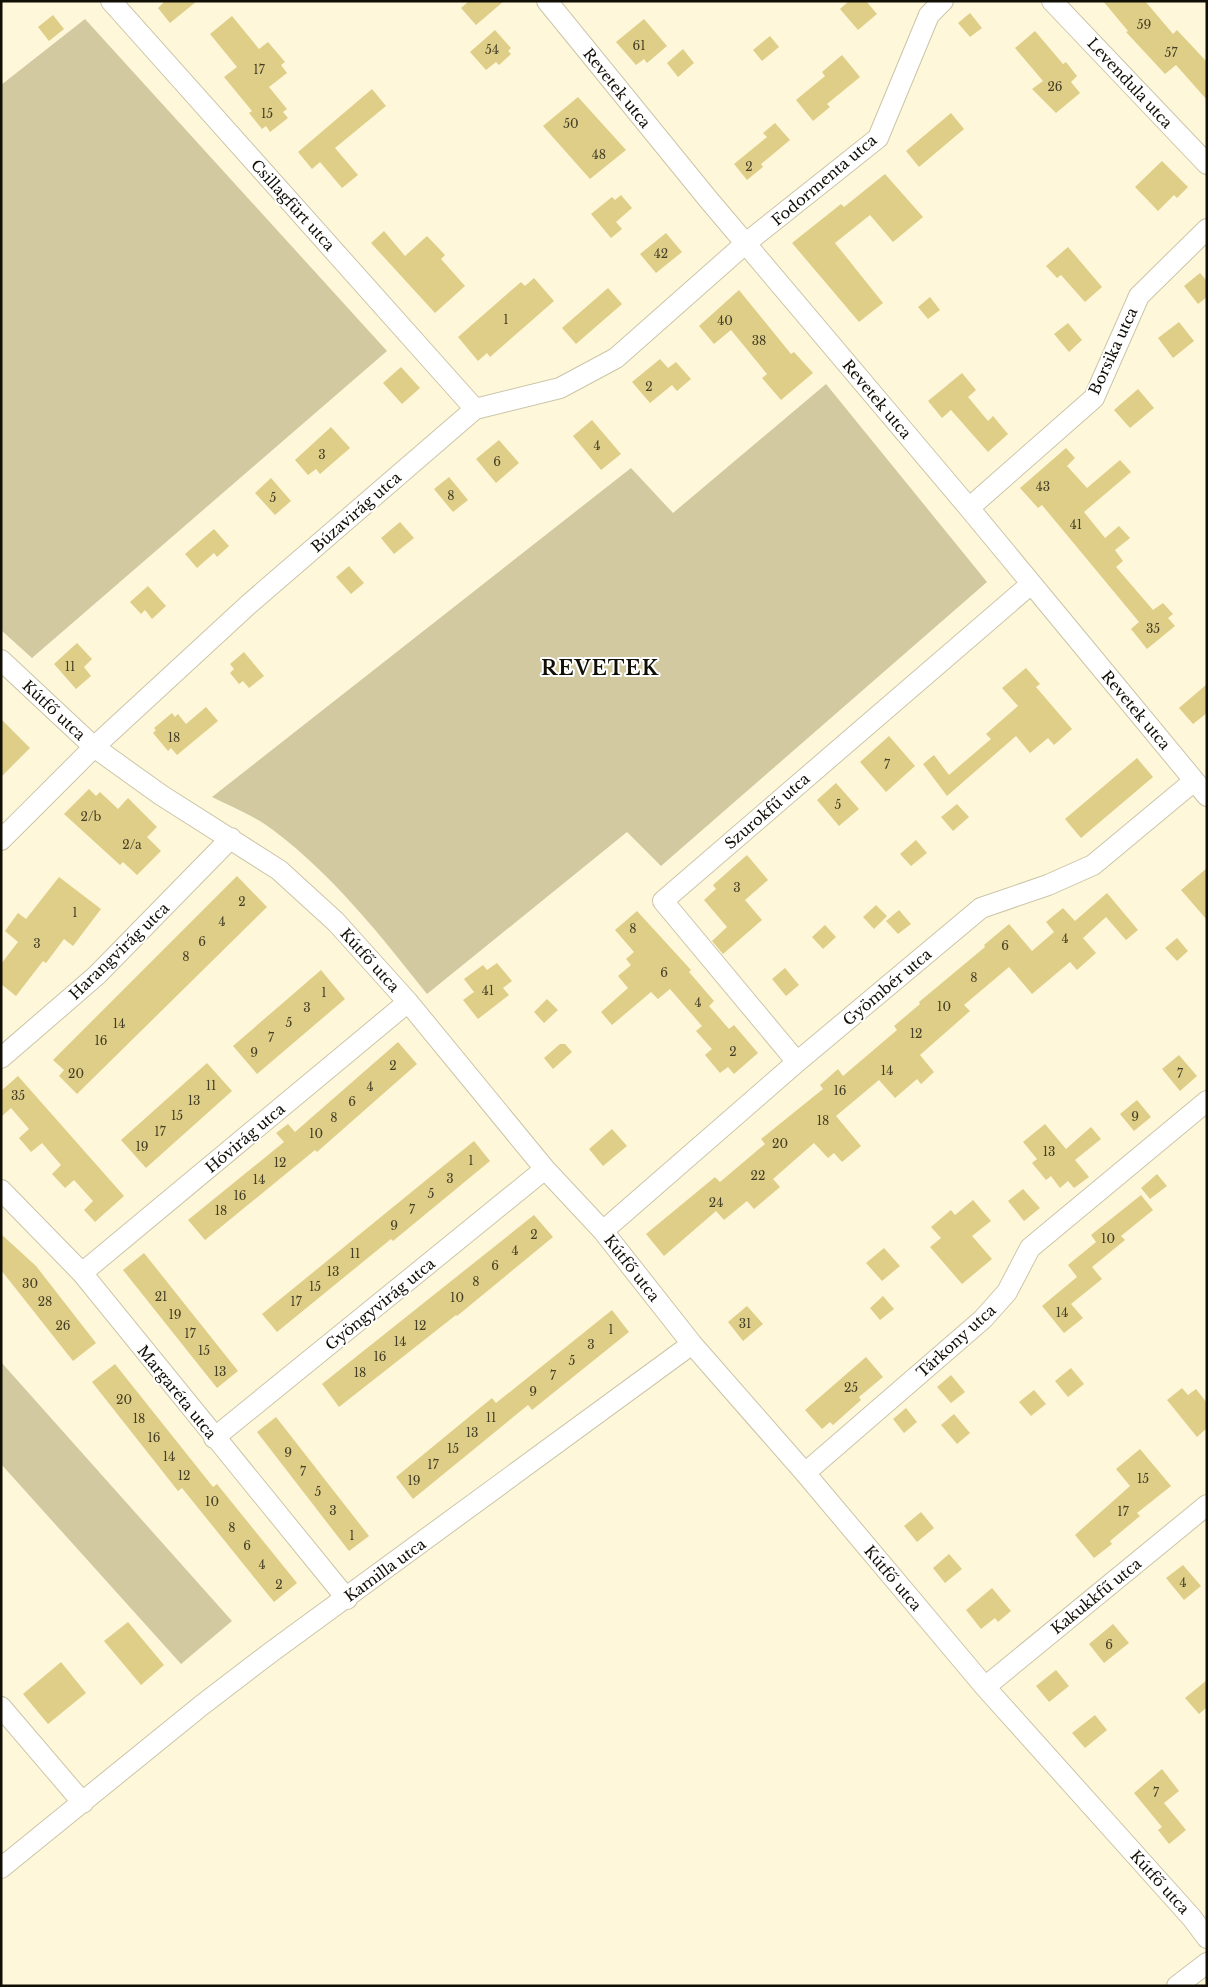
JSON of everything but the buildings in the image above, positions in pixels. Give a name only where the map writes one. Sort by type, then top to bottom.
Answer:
[{"type":"street","name":"Csillagfürt utca","points":[[111,1],[476,409]]},
{"type":"street","name":"Revetek utca","points":[[547,1],[1207,796]]},
{"type":"street","name":"Fodormenta utca","points":[[746,243],[878,138],[928,15],[943,1]]},
{"type":"street","name":"Levendula utca","points":[[1052,1],[1207,164]]},
{"type":"street","name":"Borsika utca","points":[[969,508],[1094,398],[1139,296],[1207,229]]},
{"type":"street","name":"Búzavirág utca","points":[[1,840],[94,747],[248,605],[476,409],[560,388],[616,358],[746,243]]},
{"type":"street","name":"Szurokfű utca","points":[[797,1062],[663,901],[1031,584]]},
{"type":"street","name":"Kútfő utca","points":[[1,660],[94,747],[161,795],[279,870],[336,922],[408,1002],[545,1169],[603,1231],[692,1344],[805,1473],[985,1687],[1207,1938]]},
{"type":"street","name":"Gyömbér utca","points":[[603,1231],[797,1062],[981,908],[1048,885],[1093,864],[1194,780]]},
{"type":"street","name":"Harangvirág utca","points":[[1,1058],[97,975],[231,838]]},
{"type":"street","name":"Hóvirág utca","points":[[82,1273],[408,1002]]},
{"type":"street","name":"Tárkony utca","points":[[805,1473],[983,1319],[1006,1292],[1030,1248],[1207,1101]]},
{"type":"street","name":"Gyöngyvirág utca","points":[[214,1438],[545,1169]]},
{"type":"street","name":"Margaréta utca","points":[[1,1190],[82,1273],[214,1438],[347,1599]]},
{"type":"street","name":"Kamilla utca","points":[[1,1868],[83,1804],[202,1705],[270,1653],[347,1599],[692,1344]]},
{"type":"street","name":"Kakukkfű utca","points":[[985,1687],[1207,1505]]},
{"type":"street","points":[[1,1707],[83,1804]]},
{"type":"street","points":[[1177,1986],[1207,1963]]},
{"type":"shaded area","points":[[85,19],[387,351],[32,658],[1,630],[1,85]]},
{"type":"shaded area","points":[[826,384],[987,582],[661,866],[627,832],[427,994],[374,928],[316,867],[266,825],[212,797],[631,468],[673,513]]},
{"type":"shaded area","points":[[1,1362],[232,1621],[181,1664],[1,1464]]},
{"type":"district","name":"REVETEK","points":[[600,668]]}]
